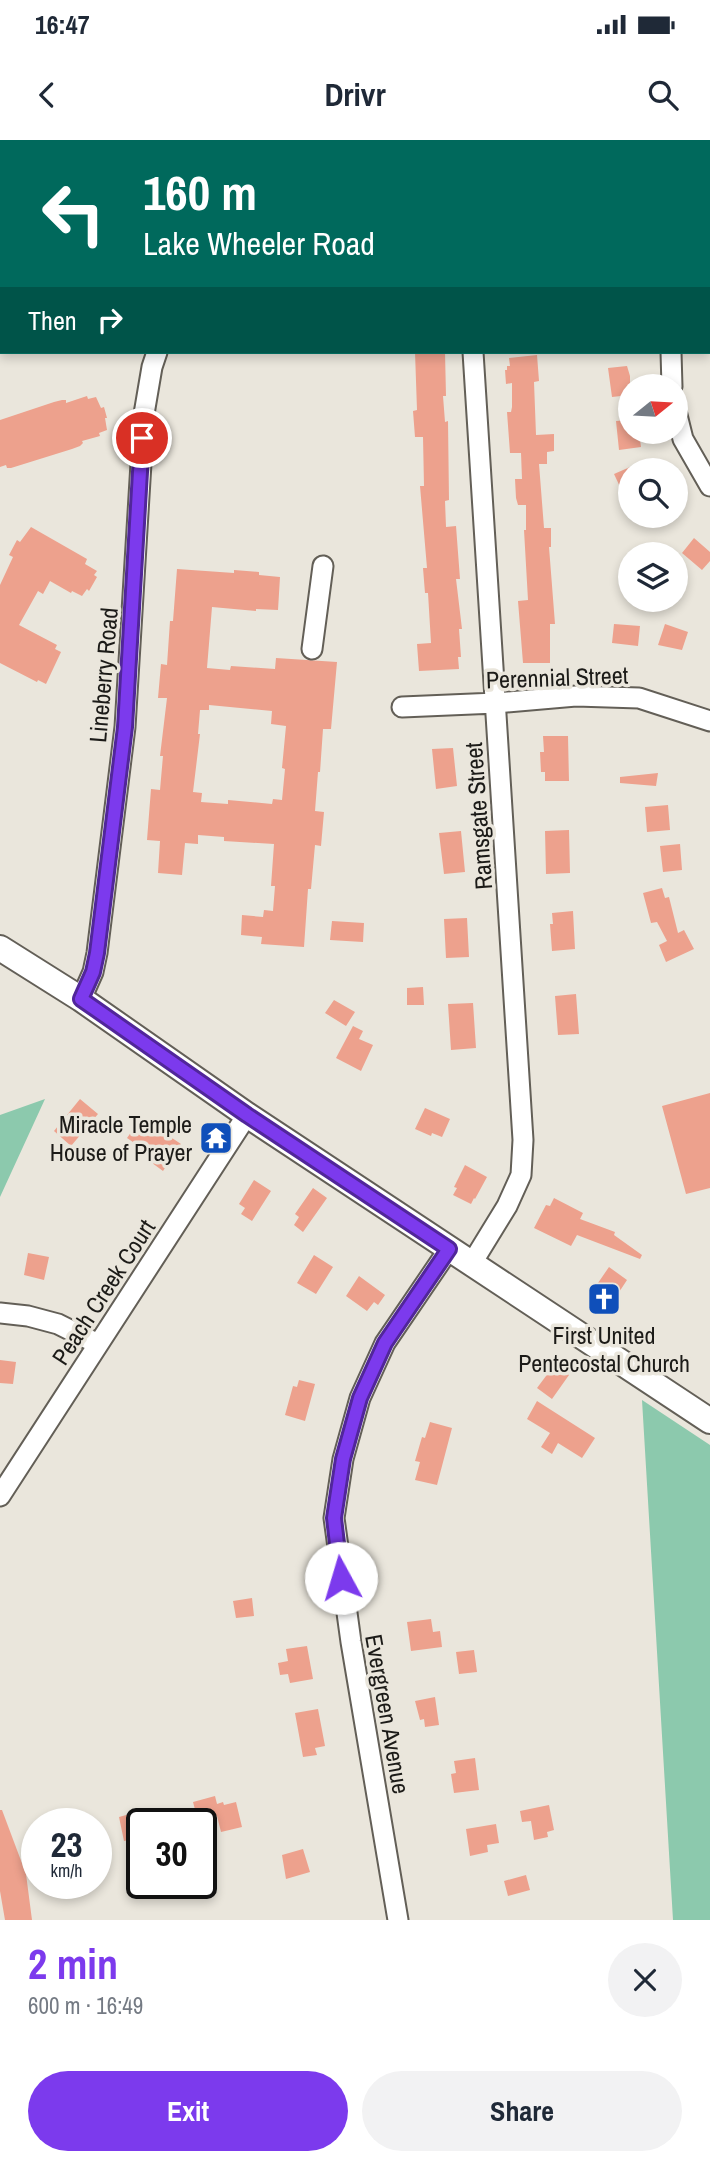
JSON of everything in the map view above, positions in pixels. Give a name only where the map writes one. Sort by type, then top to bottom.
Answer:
[{"type":"main road","points":[[0,948],[81,999],[247,1115],[710,1421]]},
{"type":"street","name":"Lineberry Road","points":[[81,999],[93,972],[97,953],[125,727],[143,426],[156,354]]},
{"type":"street","name":"Ramsgate Street","points":[[472,1264],[507,1206],[521,1175],[522,1163],[521,1099],[473,354]]},
{"type":"street","points":[[671,354],[672,374]]},
{"type":"street","points":[[686,444],[710,486]]},
{"type":"street","points":[[312,649],[323,566]]},
{"type":"street","name":"Perennial Street","points":[[402,707],[576,696],[639,698],[710,721]]},
{"type":"street","name":"Peach Creek Court","points":[[0,1496],[247,1115]]},
{"type":"street","name":"Evergreen Avenue","points":[[398,1920],[351,1642],[334,1518],[343,1459],[360,1398],[385,1343],[449,1249]]},
{"type":"street","points":[[0,1314],[28,1316],[58,1324],[98,1344]]},
{"type":"green space","points":[[45,1099],[0,1197],[0,1115]]},
{"type":"green space","points":[[642,1400],[710,1445],[710,1920],[673,1920]]},
{"type":"building","points":[[415,354],[445,354],[446,396],[443,396],[445,422],[448,421],[449,500],[445,501],[446,527],[456,526],[460,579],[456,579],[462,629],[459,629],[459,669],[419,671],[417,644],[431,643],[428,593],[425,593],[423,568],[427,568],[420,486],[424,486],[423,437],[415,437],[413,411],[417,410]]},
{"type":"building","points":[[537,355],[539,381],[534,382],[536,435],[554,434],[554,451],[547,452],[547,464],[539,464],[544,528],[551,528],[549,547],[555,624],[550,624],[550,663],[523,663],[518,601],[528,600],[524,530],[526,505],[518,505],[516,498],[515,479],[522,479],[521,453],[510,453],[507,412],[511,412],[512,407],[512,383],[506,384],[505,370],[510,366],[509,358]]},
{"type":"building","points":[[627,366],[629,374],[618,374],[618,396],[612,397],[608,368]]},
{"type":"building","points":[[87,396],[88,399],[96,397],[101,408],[104,407],[107,430],[99,433],[100,436],[82,441],[80,446],[72,449],[11,468],[6,465],[0,467],[0,420],[54,402],[66,400],[66,403]]},
{"type":"building","points":[[618,444],[641,444],[641,447],[619,450]]},
{"type":"building","points":[[31,527],[87,559],[85,564],[97,571],[94,575],[97,577],[89,591],[87,589],[82,596],[50,581],[43,594],[38,591],[19,625],[57,645],[55,649],[61,652],[46,684],[0,663],[0,585],[13,557],[9,555],[17,540],[20,542]]},
{"type":"building","points":[[694,538],[710,552],[710,561],[702,570],[688,558],[688,546]]},
{"type":"building","points":[[177,569],[234,573],[234,570],[280,577],[278,610],[212,607],[207,668],[230,670],[231,666],[275,669],[276,658],[337,662],[331,729],[323,729],[318,772],[315,811],[324,812],[321,846],[315,845],[311,889],[308,889],[304,947],[261,944],[262,937],[241,935],[242,915],[263,917],[264,910],[273,911],[275,886],[271,886],[274,844],[224,841],[224,837],[198,835],[198,844],[185,843],[182,875],[158,873],[160,841],[147,840],[151,789],[160,790],[163,756],[160,756],[167,698],[158,698],[161,664],[167,665],[170,621],[173,621]],"holes":[[[209,705],[272,711],[271,724],[286,726],[282,800],[273,799],[272,804],[228,800],[228,804],[201,802],[202,793],[193,792],[200,710],[209,710]]]},
{"type":"building","points":[[614,624],[640,626],[638,646],[612,643]]},
{"type":"building","points":[[665,624],[688,632],[682,650],[658,645]]},
{"type":"building","points":[[543,736],[568,736],[569,781],[545,781],[545,772],[541,772],[540,752],[544,752]]},
{"type":"building","points":[[453,748],[457,786],[436,789],[432,749]]},
{"type":"building","points":[[658,773],[656,786],[620,783],[620,777]]},
{"type":"building","points":[[668,805],[670,830],[647,832],[645,807]]},
{"type":"building","points":[[569,830],[570,873],[546,874],[545,831]]},
{"type":"building","points":[[461,831],[465,872],[444,874],[439,833]]},
{"type":"building","points":[[680,844],[682,870],[663,872],[660,846]]},
{"type":"building","points":[[662,888],[665,898],[669,897],[678,933],[684,930],[694,949],[666,962],[659,945],[667,941],[657,922],[651,923],[643,893]]},
{"type":"building","points":[[573,911],[575,949],[552,951],[552,913]]},
{"type":"building","points":[[467,918],[469,957],[446,958],[444,919]]},
{"type":"building","points":[[332,921],[364,923],[363,942],[330,940]]},
{"type":"building","points":[[423,987],[424,1005],[407,1005],[407,988]]},
{"type":"building","points":[[576,994],[579,1034],[558,1035],[555,996]]},
{"type":"building","points":[[334,1000],[355,1012],[346,1026],[325,1013]]},
{"type":"building","points":[[473,1003],[476,1048],[451,1050],[448,1004]]},
{"type":"building","points":[[353,1026],[363,1031],[359,1039],[373,1045],[361,1071],[336,1058]]},
{"type":"building","points":[[710,1093],[710,1188],[686,1194],[662,1106]]},
{"type":"building","points":[[80,1099],[98,1114],[71,1146],[54,1131]]},
{"type":"building","points":[[425,1108],[450,1119],[442,1137],[432,1133],[431,1136],[415,1129]]},
{"type":"building","points":[[139,1121],[160,1136],[163,1132],[181,1144],[163,1171],[148,1160],[152,1155],[127,1138]]},
{"type":"building","points":[[465,1165],[487,1177],[471,1204],[453,1195]]},
{"type":"building","points":[[254,1180],[271,1191],[252,1221],[241,1214],[245,1208],[239,1204]]},
{"type":"building","points":[[313,1188],[327,1198],[303,1232],[294,1225],[299,1217],[295,1214]]},
{"type":"building","points":[[554,1198],[583,1213],[580,1219],[615,1232],[614,1235],[642,1255],[640,1259],[577,1235],[571,1246],[534,1228],[546,1205],[550,1206]]},
{"type":"building","points":[[28,1253],[49,1257],[44,1280],[24,1275]]},
{"type":"building","points":[[314,1255],[333,1267],[316,1294],[297,1283]]},
{"type":"building","points":[[609,1267],[627,1280],[608,1309],[589,1296]]},
{"type":"building","points":[[359,1276],[385,1295],[378,1305],[374,1302],[367,1311],[346,1296]]},
{"type":"building","points":[[0,1360],[16,1362],[13,1384],[0,1383]]},
{"type":"building","points":[[555,1364],[569,1375],[552,1399],[537,1388]]},
{"type":"building","points":[[299,1380],[315,1384],[305,1421],[285,1415],[293,1386],[297,1387]]},
{"type":"building","points":[[537,1401],[595,1438],[582,1458],[558,1443],[552,1454],[541,1447],[550,1433],[527,1419]]},
{"type":"building","points":[[430,1422],[452,1428],[437,1485],[415,1480],[420,1462],[415,1461]]},
{"type":"building","points":[[252,1598],[254,1616],[236,1618],[233,1601]]},
{"type":"building","points":[[431,1619],[433,1632],[440,1631],[442,1647],[411,1651],[407,1622]]},
{"type":"building","points":[[307,1646],[313,1679],[290,1683],[288,1674],[280,1675],[278,1663],[288,1661],[286,1649]]},
{"type":"building","points":[[474,1650],[477,1672],[459,1674],[456,1652]]},
{"type":"building","points":[[435,1697],[439,1725],[425,1727],[424,1719],[420,1720],[415,1701]]},
{"type":"building","points":[[318,1709],[325,1746],[315,1748],[317,1755],[303,1757],[295,1713]]},
{"type":"building","points":[[475,1758],[479,1790],[454,1793],[451,1774],[456,1773],[454,1761]]},
{"type":"building","points":[[215,1796],[217,1804],[236,1802],[242,1827],[221,1832],[217,1808],[195,1808],[193,1802]]},
{"type":"building","points":[[549,1805],[554,1830],[547,1832],[548,1837],[534,1840],[531,1821],[522,1822],[520,1811]]},
{"type":"building","points":[[2,1810],[21,1861],[21,1899],[29,1899],[32,1920],[5,1920],[0,1891]]},
{"type":"building","points":[[126,1815],[126,1841],[124,1841],[119,1817]]},
{"type":"building","points":[[496,1824],[499,1843],[487,1845],[488,1852],[470,1856],[466,1829]]},
{"type":"building","points":[[303,1849],[310,1872],[286,1879],[282,1855]]},
{"type":"building","points":[[526,1875],[530,1890],[508,1896],[504,1881]]},
{"type":"place","name":"Miracle Temple House of Prayer","points":[[216,1138]]},
{"type":"place","name":"First United Pentecostal Church","points":[[604,1299]]},
{"type":"route","points":[[142,438],[125,727],[97,953],[93,972],[81,999],[247,1115],[449,1249],[385,1343],[360,1398],[343,1459],[334,1518],[341,1578]]}]
